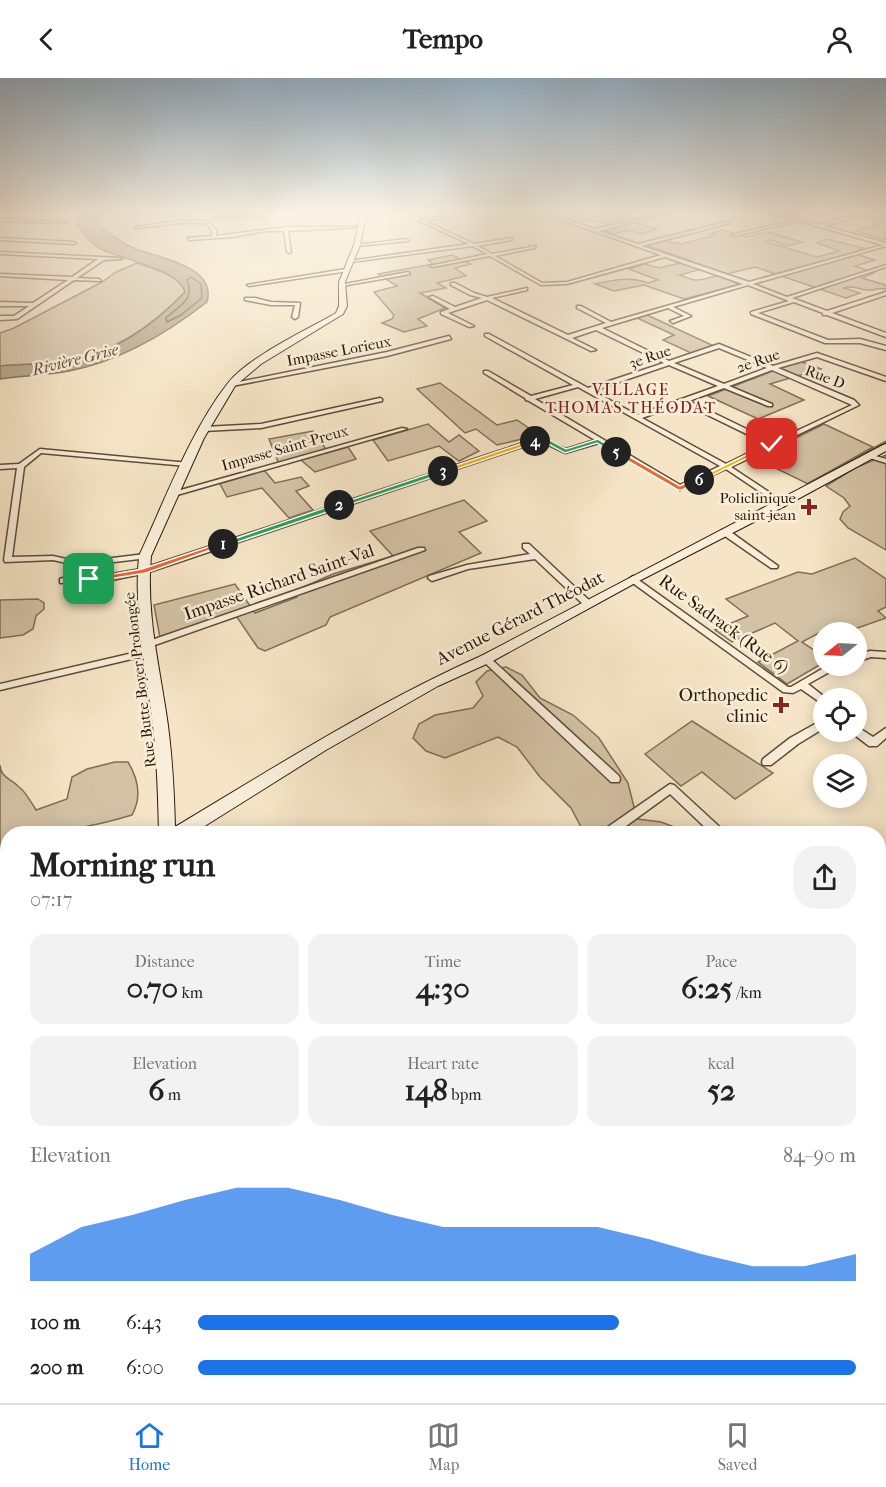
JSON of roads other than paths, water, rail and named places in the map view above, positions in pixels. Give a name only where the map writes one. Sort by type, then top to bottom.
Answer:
[{"type":"street","points":[[0,318],[13,318],[81,274]]},
{"type":"street","points":[[262,301],[247,283],[298,274]]},
{"type":"street","name":"Rue Butte Boyer Prolongée","points":[[167,826],[166,772],[149,648],[143,571],[145,556],[204,429],[232,384],[258,362],[339,314],[343,306],[342,285],[345,274]]},
{"type":"street","points":[[342,285],[403,274]]},
{"type":"street","points":[[523,274],[541,284],[567,282],[597,274]]},
{"type":"street","points":[[720,274],[886,335]]},
{"type":"street","points":[[568,337],[785,274]]},
{"type":"street","points":[[864,274],[753,313],[827,342],[860,341],[886,348]]},
{"type":"street","points":[[0,275],[99,280]]},
{"type":"street","points":[[453,284],[472,294],[487,298],[593,350]]},
{"type":"street","points":[[471,326],[443,313],[487,298],[525,289]]},
{"type":"street","points":[[825,314],[886,293]]},
{"type":"street","points":[[431,297],[454,309]]},
{"type":"street","points":[[247,298],[267,304],[298,304],[295,317]]},
{"type":"street","points":[[0,304],[33,305]]},
{"type":"street","points":[[668,306],[688,316],[673,321]]},
{"type":"street","points":[[579,307],[612,324]]},
{"type":"street","points":[[597,328],[669,363],[770,405]]},
{"type":"street","points":[[487,335],[727,467],[781,504]]},
{"type":"street","name":"Impasse Lorieux","points":[[232,384],[387,354],[449,338]]},
{"type":"street","name":"3e Rue","points":[[589,390],[719,346]]},
{"type":"street","name":"Rue D","points":[[719,346],[856,405],[772,444]]},
{"type":"street","name":"2e Rue","points":[[638,417],[770,369],[817,355],[886,379]]},
{"type":"street","points":[[486,372],[680,489],[772,444]]},
{"type":"street","points":[[528,399],[580,385]]},
{"type":"street","points":[[204,429],[261,426],[380,400]]},
{"type":"street","points":[[683,400],[772,444]]},
{"type":"street","name":"Impasse Saint-Preux","points":[[174,493],[404,429]]},
{"type":"street","points":[[63,581],[100,579],[143,571],[540,439],[565,451],[598,441]]},
{"type":"street","name":"Avenue Gérard Théodat","points":[[191,826],[351,729],[433,683],[486,659],[633,579],[781,504],[886,447]]},
{"type":"street","points":[[0,467],[21,466],[40,451],[187,464]]},
{"type":"street","points":[[869,456],[886,461]]},
{"type":"street","points":[[21,466],[8,558],[10,561],[53,558],[80,564],[145,556]]},
{"type":"street","points":[[725,532],[774,566]]},
{"type":"street","points":[[526,546],[588,604]]},
{"type":"street","name":"Impasse Richard Saint-Val","points":[[0,687],[149,648],[421,550]]},
{"type":"street","points":[[432,578],[467,567],[536,556]]},
{"type":"street","name":"Rue Sadrack (Rue 6)","points":[[633,579],[786,690],[793,690],[801,684],[813,693]]},
{"type":"street","points":[[867,655],[886,655]]},
{"type":"street","points":[[486,659],[615,779]]},
{"type":"street","points":[[801,684],[816,676]]},
{"type":"street","points":[[767,762],[813,730]]},
{"type":"street","points":[[867,738],[873,743],[886,732]]},
{"type":"street","points":[[617,826],[670,788],[711,826]]},
{"type":"water","points":[[166,274],[197,274],[208,290],[207,302],[159,335],[125,353],[88,366],[52,374],[0,379],[0,366],[70,361],[103,351],[133,336],[185,292],[172,277]]},
{"type":"waterway","points":[[808,484],[886,442]]},
{"type":"place","name":"Policlinique saint-jean","points":[[809,507]]},
{"type":"place","name":"Orthopedic clinic","points":[[781,705]]},
{"type":"district","name":"VILLAGE THOMAS THÉODAT","points":[[631,398]]},
{"type":"water label","name":"Rivière Grise","points":[[75,359]]}]
